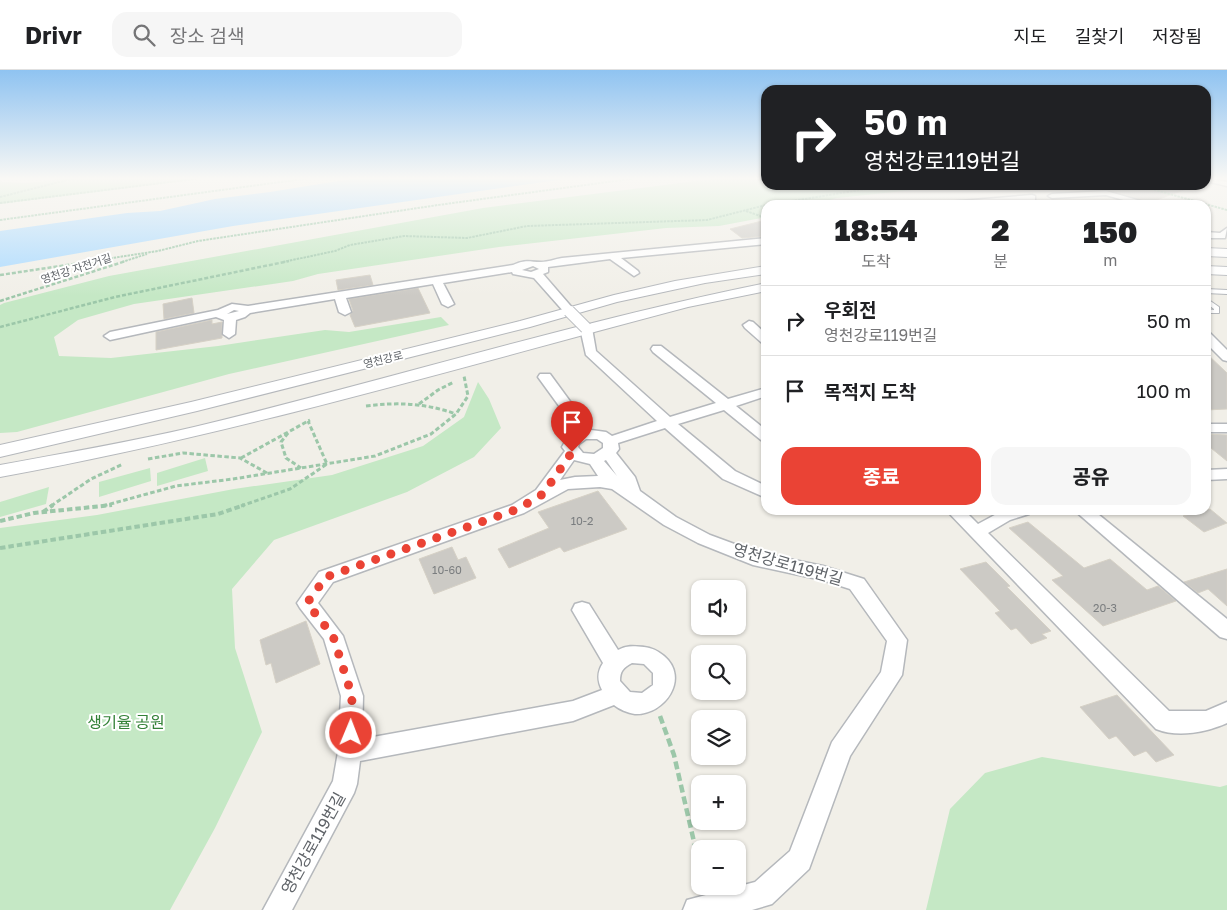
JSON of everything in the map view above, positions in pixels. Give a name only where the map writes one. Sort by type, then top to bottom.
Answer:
[{"type":"street","points":[[1211,235],[1222,236],[1227,230],[1213,225]]},
{"type":"street","points":[[539,270],[562,260],[761,241]]},
{"type":"street","points":[[1211,252],[1227,252]]},
{"type":"street","points":[[612,256],[634,273]]},
{"type":"street","points":[[110,336],[225,316],[241,315],[246,310],[516,268],[528,263],[539,270],[569,311],[586,328],[590,352],[666,422],[729,475],[761,491]]},
{"type":"street","points":[[1211,263],[1227,264]]},
{"type":"street","points":[[1211,270],[1227,271]]},
{"type":"street","name":"영천강로","points":[[0,451],[191,407],[671,286],[761,271]]},
{"type":"street","points":[[436,280],[448,304]]},
{"type":"street","name":"영천강로","points":[[4,470],[272,402],[562,323],[674,296],[761,280]]},
{"type":"street","name":"영천강로","points":[[4,470],[95,454],[195,432],[586,328],[687,303],[761,288]]},
{"type":"street","points":[[339,295],[345,312]]},
{"type":"street","points":[[225,316],[229,334]]},
{"type":"street","points":[[749,325],[761,336]]},
{"type":"street","points":[[1211,341],[1227,357]]},
{"type":"street","points":[[657,349],[761,433]]},
{"type":"street","points":[[545,377],[587,434],[601,435],[600,453]]},
{"type":"street","points":[[572,452],[582,458],[600,453],[666,422],[726,406],[761,394]]},
{"type":"street","points":[[1211,428],[1227,428]]},
{"type":"street","name":"영천강로119번길","points":[[543,494],[572,452],[570,447],[575,439],[587,434]]},
{"type":"street","name":"영천강로119번길","points":[[277,910],[345,784],[350,752],[352,696],[333,636],[307,603],[326,577],[518,509],[543,494],[569,482],[600,453],[605,474],[670,521],[704,539],[753,558],[823,573],[857,584],[897,640],[890,675],[840,750],[800,860],[762,894],[698,910]]},
{"type":"street","points":[[1211,475],[1227,474]]},
{"type":"street","name":"영천강로119번길","points":[[569,482],[601,481],[625,489]]},
{"type":"street","points":[[959,515],[1164,722],[1206,721],[1227,712]]},
{"type":"street","points":[[977,532],[1007,515]]},
{"type":"street","points":[[1088,515],[1227,631]]},
{"type":"street","points":[[582,610],[614,662]]},
{"type":"street","points":[[630,654],[640,654],[657,661],[663,668],[665,685],[661,693],[645,703],[634,704],[624,701],[610,687],[608,678],[614,662],[630,654]]},
{"type":"street","points":[[350,752],[573,711],[616,695]]},
{"type":"lane","points":[[1211,291],[1227,292]]},
{"type":"lane","points":[[1211,304],[1217,308],[1217,312],[1211,311]]},
{"type":"path","points":[[0,220],[21,217]]},
{"type":"path","points":[[0,275],[158,251],[198,241],[354,217]]},
{"type":"path","points":[[0,328],[115,297],[335,251],[350,245],[379,239],[404,236],[467,238],[536,226],[707,220],[719,217]]},
{"type":"path","name":"영천강 자전거길","points":[[0,301],[158,251]]},
{"type":"path","points":[[0,521],[42,513],[112,505],[176,486],[268,474],[375,456],[431,434],[456,414],[468,396],[464,376],[438,390],[419,404]]},
{"type":"path","points":[[364,406],[396,402],[431,405],[456,414]]},
{"type":"path","points":[[240,458],[266,446],[289,430],[315,418]]},
{"type":"path","points":[[308,421],[327,464]]},
{"type":"path","points":[[289,430],[281,442],[286,458],[302,468]]},
{"type":"path","points":[[146,459],[183,453],[240,458],[268,474]]},
{"type":"path","points":[[42,513],[82,485],[111,468],[128,462]]},
{"type":"path","points":[[0,548],[218,514],[290,489],[327,464]]},
{"type":"path","points":[[654,699],[674,755],[694,840]]},
{"type":"green space","points":[[432,217],[761,217],[719,226],[666,228],[499,247],[318,274],[293,281],[134,304],[78,320],[54,337],[59,356],[111,358],[218,346],[325,330],[349,332],[441,317],[449,325],[229,374],[17,432],[0,433],[0,305],[109,276]]},
{"type":"green space","name":"생기율 공원","points":[[478,382],[489,399],[501,428],[474,457],[407,492],[274,540],[232,589],[235,648],[262,732],[215,828],[170,910],[0,910],[0,528],[97,515],[234,489],[332,475],[423,446],[464,417]]},
{"type":"green space","points":[[205,458],[208,471],[157,486],[157,473]]},
{"type":"green space","points":[[150,468],[151,481],[99,497],[99,482]]},
{"type":"green space","points":[[49,487],[46,504],[0,517],[0,502]]},
{"type":"green space","points":[[1042,757],[1220,787],[1227,785],[1227,910],[926,910],[950,809],[985,773]]},
{"type":"water","points":[[97,217],[295,217],[233,226],[0,267],[0,231]]},
{"type":"building","points":[[761,221],[761,236],[742,238],[730,229]]},
{"type":"building","points":[[370,275],[373,285],[338,290],[336,280]]},
{"type":"building","points":[[418,288],[430,313],[355,327],[350,315],[353,311],[349,299]]},
{"type":"building","points":[[192,298],[194,313],[164,319],[163,304]]},
{"type":"building","points":[[212,320],[212,324],[222,322],[222,338],[156,350],[156,332]]},
{"type":"building","points":[[1211,358],[1227,373],[1227,409],[1211,410]]},
{"type":"building","points":[[1211,434],[1227,435],[1227,461],[1211,448]]},
{"type":"building","points":[[598,491],[627,529],[564,552],[560,547],[509,568],[498,549],[549,528],[538,512]]},
{"type":"building","points":[[1211,510],[1227,523],[1204,532],[1183,516],[1211,515]]},
{"type":"building","points":[[1028,522],[1084,568],[1110,559],[1147,590],[1158,586],[1176,601],[1103,626],[1052,580],[1063,576],[1009,528]]},
{"type":"building","points":[[452,547],[458,560],[466,557],[476,578],[434,594],[419,559]]},
{"type":"building","points":[[986,562],[1010,586],[1007,587],[1051,631],[1042,634],[1047,638],[1031,644],[1016,628],[1011,630],[995,613],[1000,611],[960,569]]},
{"type":"building","points":[[1227,569],[1227,606],[1208,589],[1198,593],[1184,582]]},
{"type":"building","points":[[306,621],[320,664],[276,683],[271,663],[266,665],[260,640]]},
{"type":"building","points":[[1117,695],[1174,755],[1156,762],[1146,751],[1134,756],[1116,736],[1109,739],[1080,707]]},
{"type":"route","points":[[351,733],[352,696],[333,636],[307,603],[326,577],[518,509],[543,494],[572,452]]}]
